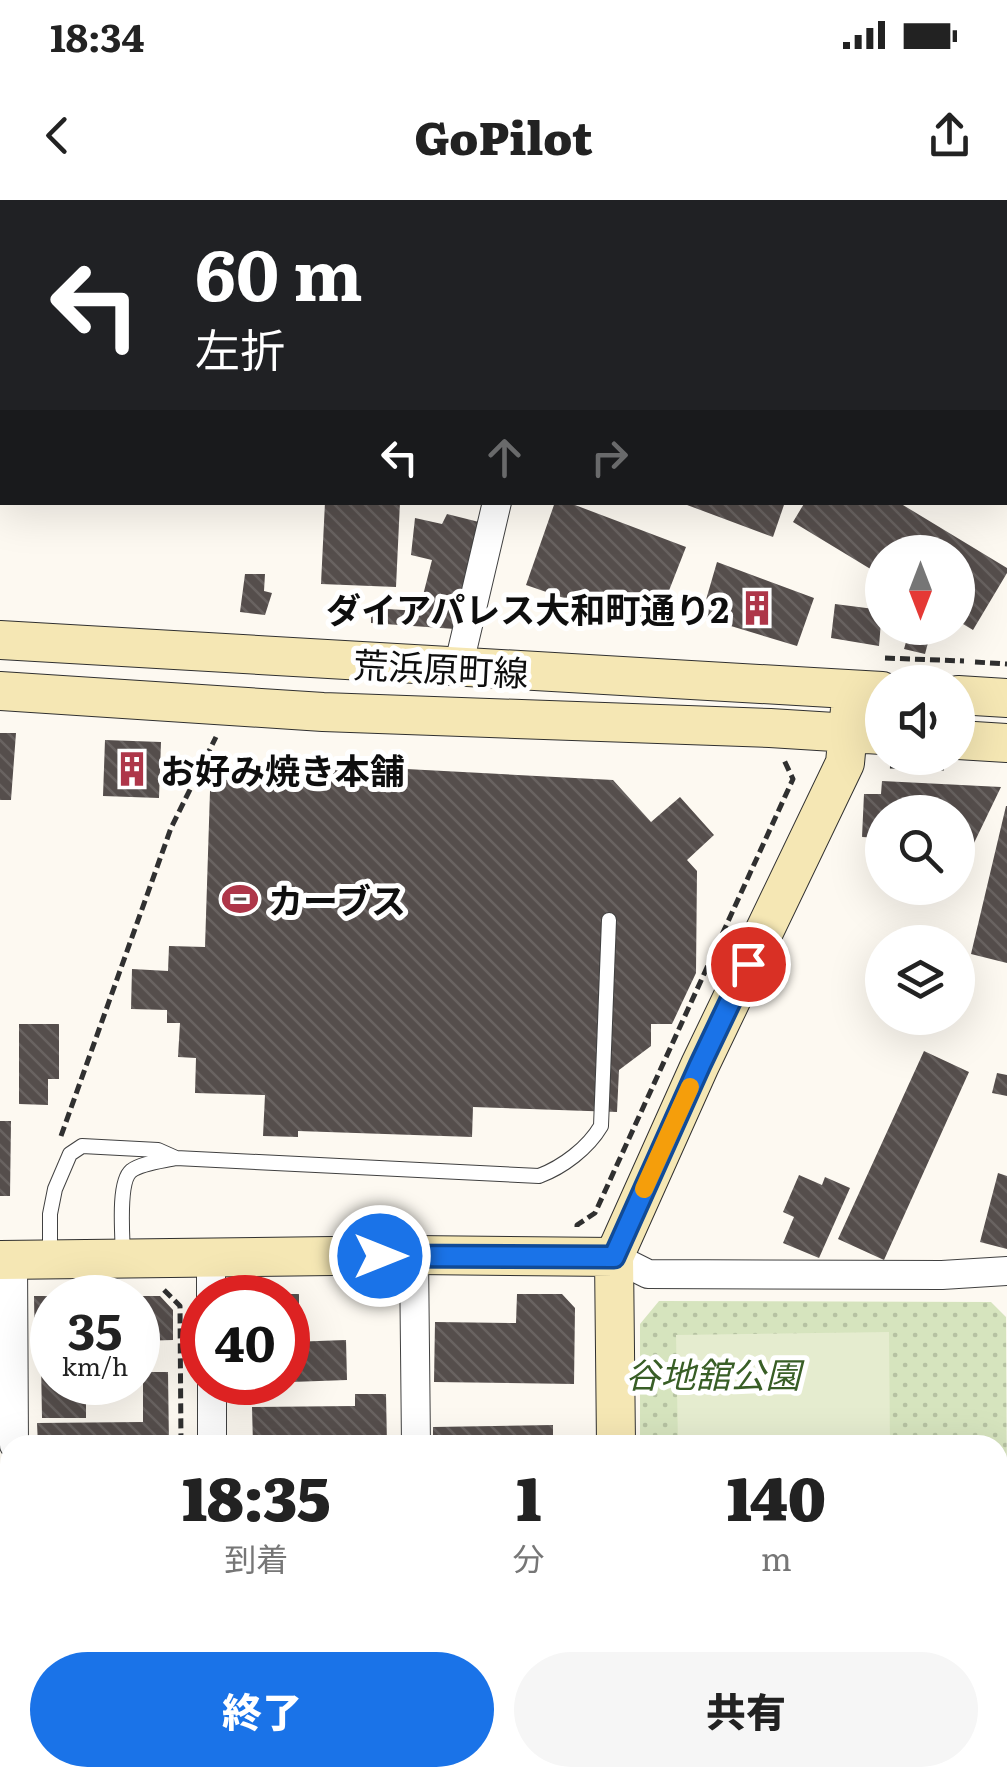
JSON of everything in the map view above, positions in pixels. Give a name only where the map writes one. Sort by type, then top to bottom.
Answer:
[{"type":"main road","name":"荒浜原町線","points":[[0,640],[865,690]]},
{"type":"main road","name":"荒浜原町線","points":[[0,691],[865,744]]},
{"type":"main road","points":[[975,696],[1007,698]]},
{"type":"main road","points":[[975,749],[1007,742]]},
{"type":"main road","points":[[616,1435],[614,1257],[700,1065],[845,763],[865,748]]},
{"type":"main road","points":[[21,1260],[414,1255],[614,1257]]},
{"type":"street","points":[[458,668],[496,505]]},
{"type":"street","points":[[414,1255],[416,1435]]},
{"type":"street","points":[[614,1257],[648,1274],[942,1275],[1007,1271]]},
{"type":"street","points":[[211,1258],[211,1275]]},
{"type":"street","points":[[14,1435],[21,1260]]},
{"type":"street","points":[[212,1405],[212,1435]]},
{"type":"lane","points":[[124,1259],[122,1201],[126,1176],[132,1170],[176,1158],[539,1176],[556,1170],[601,1126],[610,920]]},
{"type":"lane","points":[[21,1260],[50,1214],[55,1189],[70,1154],[82,1146],[158,1150],[176,1158]]},
{"type":"path","points":[[61,1136],[172,828],[218,731]]},
{"type":"path","points":[[577,1232],[577,1225],[595,1213],[793,779],[784,760]]},
{"type":"path","points":[[162,1288],[180,1306],[181,1435]]},
{"type":"green space","name":"谷地舘公園","points":[[659,1301],[991,1302],[1006,1317],[1007,1435],[640,1435],[640,1324]]},
{"type":"green space","points":[[889,1332],[890,1435],[678,1435],[676,1335]]},
{"type":"building","points":[[325,505],[400,505],[396,587],[321,584]]},
{"type":"building","points":[[554,505],[575,505],[686,547],[654,629],[526,585]]},
{"type":"building","points":[[687,505],[784,505],[773,537]]},
{"type":"building","points":[[803,505],[903,505],[952,535],[865,535],[865,566],[793,522]]},
{"type":"building","points":[[447,514],[479,522],[455,629],[371,623],[371,608],[419,611],[432,560],[411,555],[415,518],[442,524]]},
{"type":"building","points":[[975,549],[1007,568],[975,627]]},
{"type":"building","name":"ダイアパレス大和町通り2","points":[[717,562],[814,598],[797,646],[701,617]]},
{"type":"building","points":[[245,574],[265,574],[264,591],[272,593],[265,615],[240,612]]},
{"type":"building","points":[[835,604],[865,608],[865,644],[831,638]]},
{"type":"building","points":[[905,645],[927,645],[925,654],[904,649]]},
{"type":"building","points":[[0,733],[16,733],[11,800],[0,800]]},
{"type":"building","name":"お好み焼き本舗","points":[[105,740],[161,742],[159,798],[103,796]]},
{"type":"building","points":[[255,761],[613,780],[651,822],[680,797],[714,835],[687,860],[697,871],[696,973],[672,1024],[651,1024],[651,1046],[619,1070],[617,1112],[473,1107],[472,1137],[298,1131],[298,1137],[263,1136],[265,1095],[195,1093],[196,1058],[178,1057],[180,1023],[167,1023],[167,1010],[131,1009],[132,969],[168,971],[169,946],[205,947],[210,791]]},
{"type":"building","points":[[882,781],[1001,787],[975,841],[975,795],[865,795],[865,837],[862,837],[864,794],[881,794]]},
{"type":"building","points":[[1007,806],[1007,963],[975,955],[975,937]]},
{"type":"building","points":[[19,1024],[59,1024],[59,1079],[48,1079],[48,1105],[19,1104]]},
{"type":"building","points":[[924,1051],[969,1072],[884,1260],[838,1239]]},
{"type":"building","points":[[997,1073],[1007,1075],[1007,1096],[992,1093]]},
{"type":"building","points":[[0,1121],[11,1121],[10,1196],[0,1196]]},
{"type":"building","points":[[998,1173],[1007,1176],[1007,1249],[980,1242]]},
{"type":"building","points":[[799,1175],[822,1185],[825,1177],[850,1188],[819,1258],[783,1243],[794,1217],[783,1212]]},
{"type":"building","points":[[517,1294],[562,1294],[575,1308],[574,1384],[434,1382],[435,1322],[516,1323]]},
{"type":"building","points":[[160,1296],[173,1310],[173,1340],[160,1340]]},
{"type":"building","points":[[346,1340],[347,1380],[310,1381],[310,1341]]},
{"type":"building","points":[[160,1372],[168,1372],[169,1435],[38,1435],[37,1423],[143,1422],[143,1405],[160,1405]]},
{"type":"building","points":[[355,1394],[386,1394],[387,1435],[253,1435],[252,1407],[355,1406]]},
{"type":"building","points":[[42,1405],[86,1405],[86,1418],[42,1418]]},
{"type":"building","points":[[553,1425],[553,1435],[433,1435],[433,1427]]},
{"type":"slow traffic","points":[[644,1189],[690,1087]]},
{"type":"place","name":"ダイアパレス大和町通り2","points":[[757,608]]},
{"type":"place","name":"お好み焼き本舗","points":[[132,769]]},
{"type":"place","name":"カーブス","points":[[240,899]]},
{"type":"route","points":[[380,1256],[614,1257],[748,964]]}]
